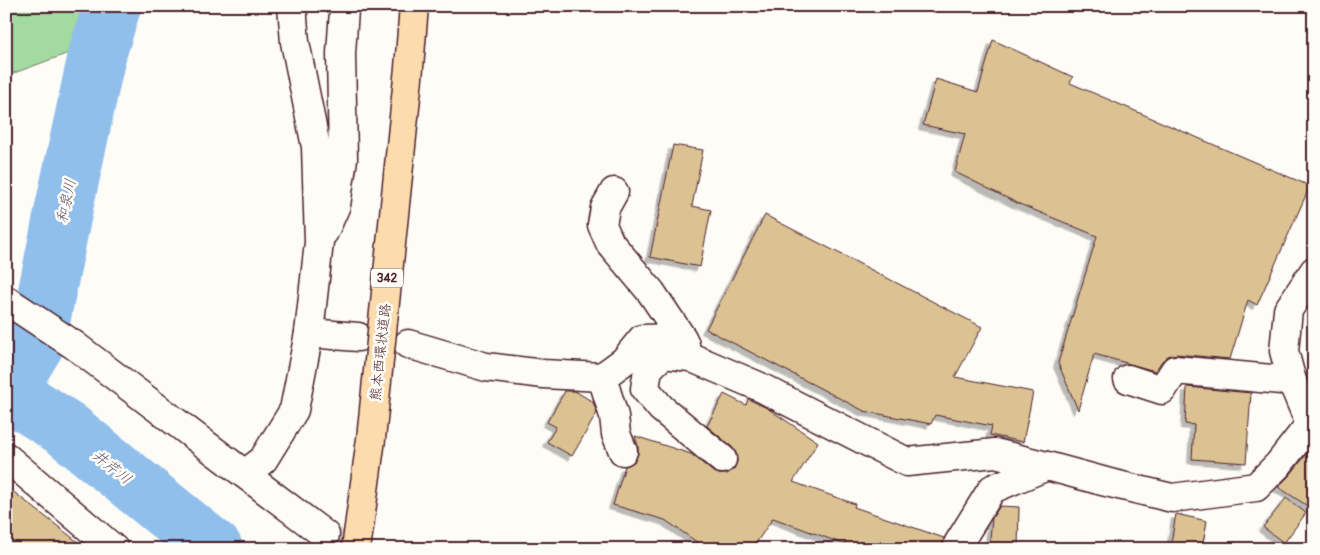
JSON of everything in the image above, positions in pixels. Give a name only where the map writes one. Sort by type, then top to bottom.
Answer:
[{"type":"highway","name":"熊本西環状道路","points":[[356,549],[371,439],[414,6]]},
{"type":"street","points":[[245,474],[262,460],[294,410],[308,333],[319,242],[316,147],[296,42],[292,6]]},
{"type":"street","points":[[319,242],[336,205],[343,159],[340,53],[345,6]]},
{"type":"street","points":[[614,192],[604,208],[602,226],[610,243],[651,292],[686,347]]},
{"type":"street","points":[[408,344],[486,367],[543,374],[602,377],[624,361],[642,339],[686,347],[907,462],[995,453],[1172,498],[1256,487],[1278,465],[1312,422],[1292,381],[1284,351],[1288,310],[1314,271]]},
{"type":"street","points":[[15,306],[74,345],[325,535]]},
{"type":"street","points":[[308,333],[358,337]]},
{"type":"street","points":[[686,347],[663,354],[648,369],[645,389],[661,408],[722,459]]},
{"type":"street","points":[[1128,379],[1162,390],[1176,370],[1292,381]]},
{"type":"street","points":[[602,377],[614,416],[616,434],[623,451]]},
{"type":"street","points":[[6,458],[113,548]]},
{"type":"street","points":[[958,549],[958,544],[992,489],[1047,466]]},
{"type":"green space","points":[[6,6],[99,6],[85,47],[6,76]]},
{"type":"building","points":[[993,40],[1073,77],[1070,83],[1310,186],[1257,305],[1248,300],[1230,359],[1176,354],[1168,356],[1155,371],[1094,354],[1078,410],[1058,363],[1097,236],[1017,203],[955,172],[965,134],[923,125],[936,79],[978,92]]},
{"type":"building","points":[[673,145],[703,150],[692,206],[711,210],[700,267],[650,257]]},
{"type":"building","points":[[765,215],[982,327],[955,377],[1033,392],[1023,442],[990,435],[992,426],[935,415],[931,424],[864,411],[706,329]]},
{"type":"building","points":[[1187,387],[1251,393],[1246,463],[1192,459],[1194,425],[1185,424]]},
{"type":"building","points":[[565,391],[575,391],[593,402],[597,413],[572,456],[547,442],[556,427],[547,422]]},
{"type":"building","points":[[724,394],[746,405],[748,399],[767,408],[818,442],[793,482],[855,504],[854,507],[944,538],[942,549],[857,549],[773,518],[752,549],[707,549],[665,520],[613,505],[625,466],[635,461],[638,454],[635,436],[691,454],[712,471],[719,474],[727,474],[734,469],[737,462],[736,453],[732,447],[707,426]]},
{"type":"building","points":[[1314,445],[1314,510],[1278,487]]},
{"type":"building","points":[[6,486],[87,549],[6,549]]},
{"type":"building","points":[[1286,498],[1306,513],[1284,543],[1263,527]]},
{"type":"building","points":[[1000,506],[1019,507],[1018,549],[989,549],[992,518]]},
{"type":"building","points":[[1176,514],[1207,521],[1202,549],[1170,549]]},
{"type":"waterway","name":"和泉川","points":[[7,391],[37,341],[97,55],[112,6]]},
{"type":"waterway","name":"井芹川","points":[[6,390],[66,429],[214,549]]},
{"type":"tunnel","points":[[325,535],[346,549]]}]
